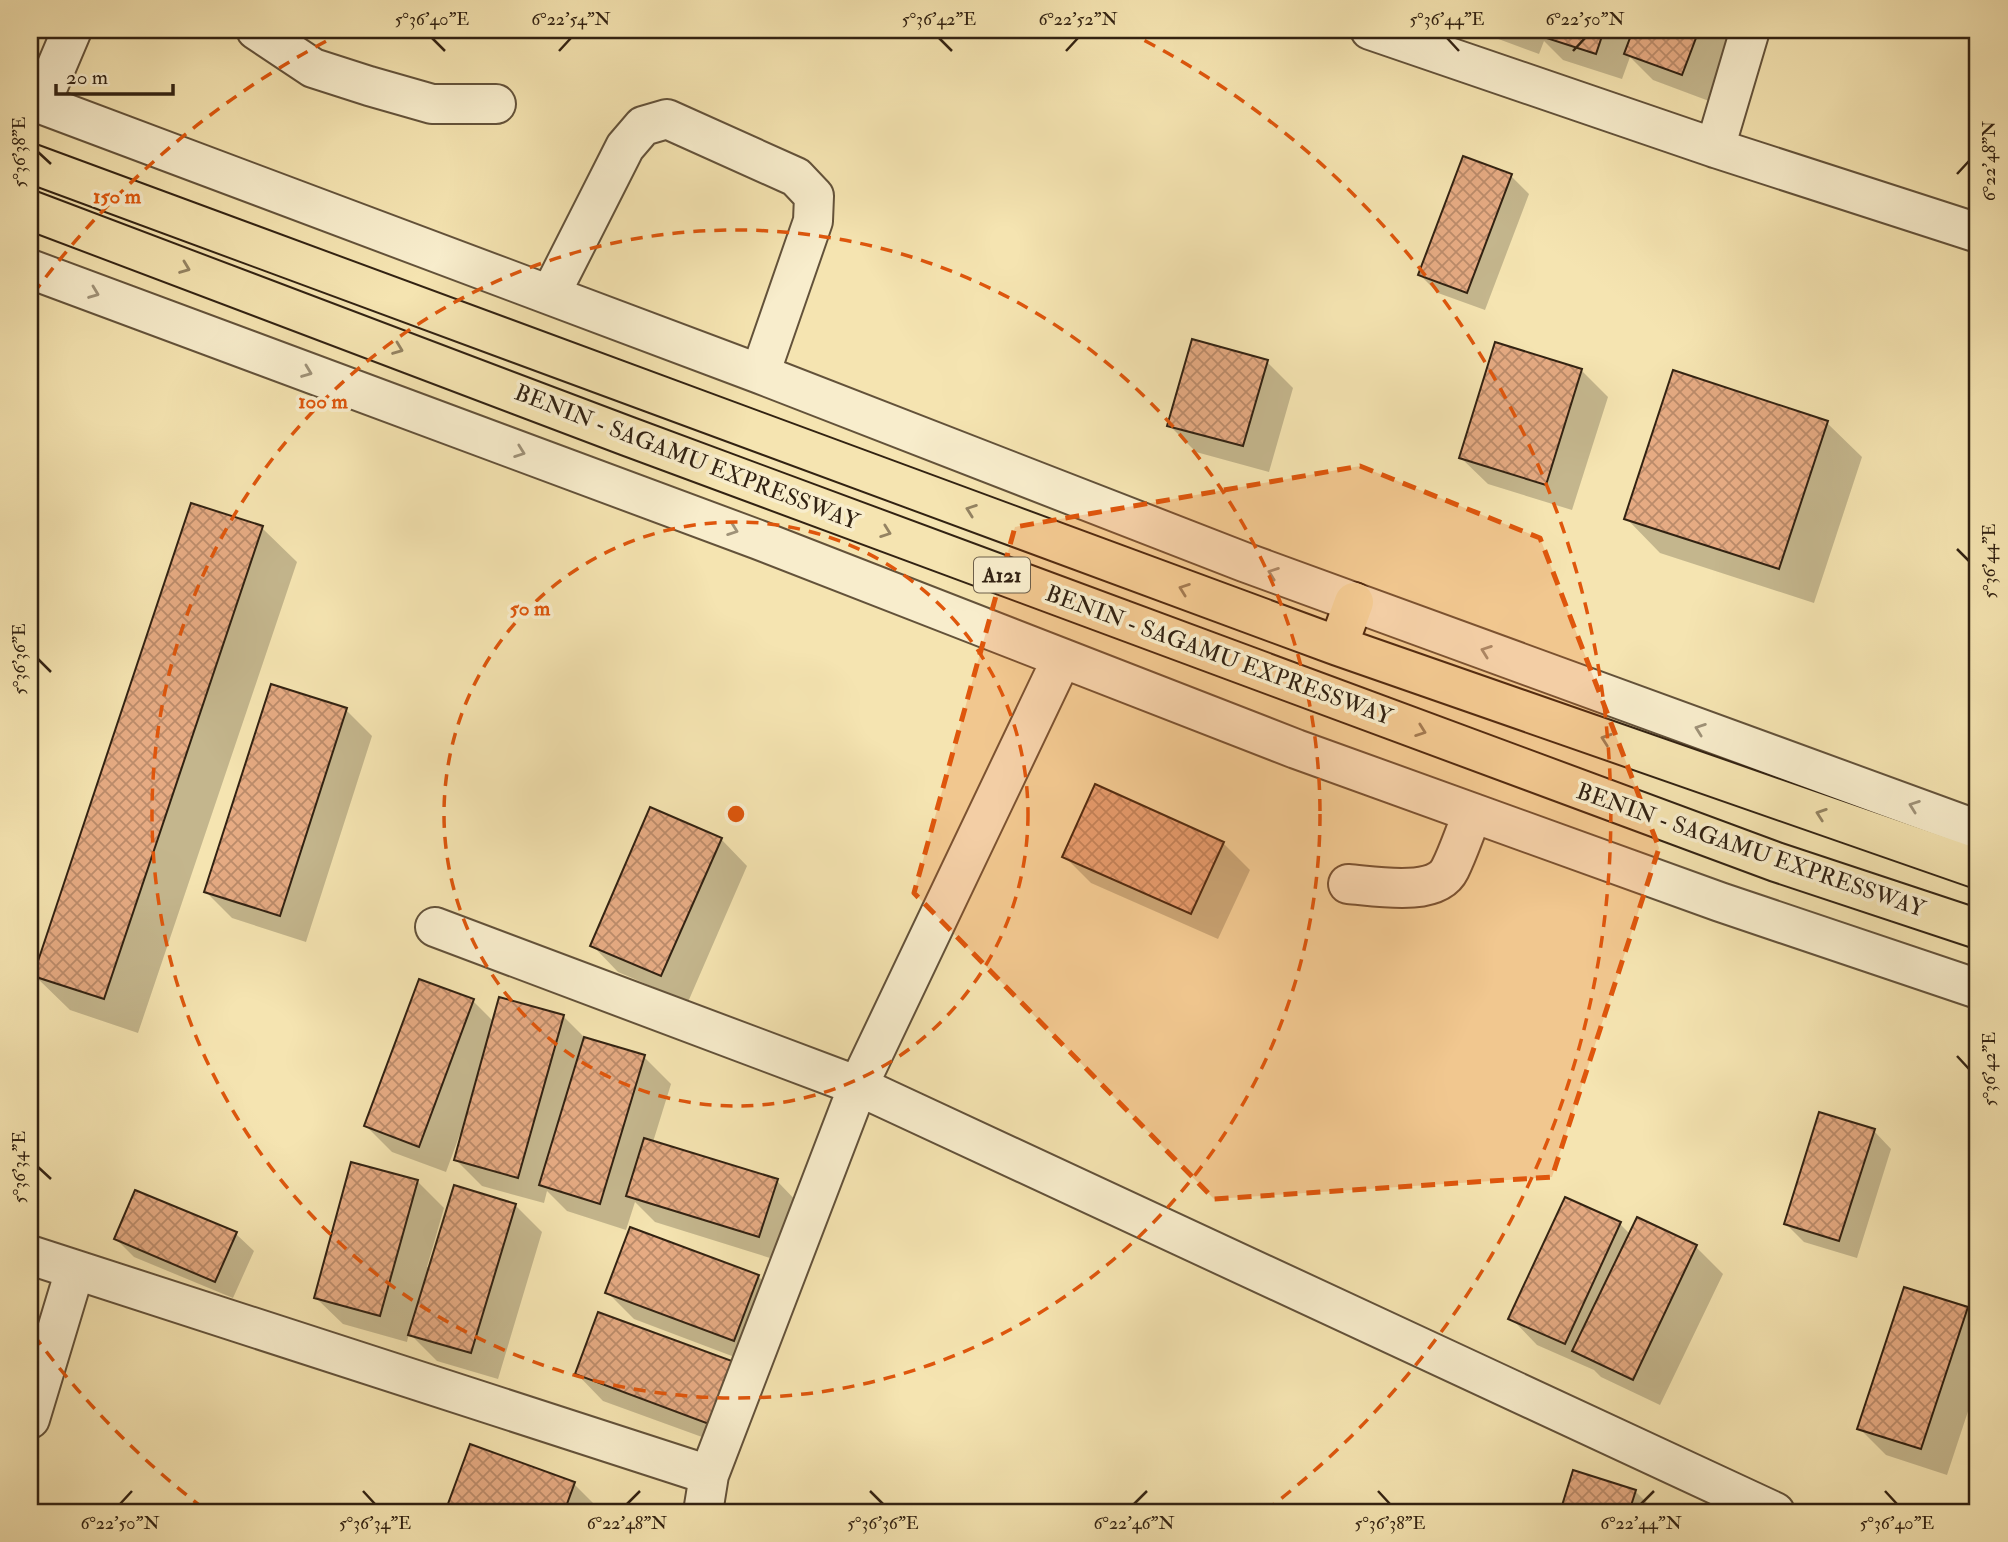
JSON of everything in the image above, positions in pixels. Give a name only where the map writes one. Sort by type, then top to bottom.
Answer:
[{"type":"highway","name":"A121","points":[[30,163],[1338,646],[1978,869]]},
{"type":"highway","name":"BENIN - SAGAMU EXPRESSWAY","points":[[30,209],[614,431],[1776,863],[1978,929]]},
{"type":"highway","points":[[1338,646],[1354,602]]},
{"type":"street","points":[[72,30],[36,102],[760,374],[1219,552],[1978,830]]},
{"type":"street","points":[[256,30],[313,68],[369,86],[432,104],[496,104]]},
{"type":"street","points":[[1370,30],[1715,148],[1978,233]]},
{"type":"street","points":[[1715,148],[1750,30]]},
{"type":"street","points":[[550,295],[625,147],[643,126],[667,119],[796,177],[814,196],[813,220],[760,374]]},
{"type":"street","points":[[30,269],[759,540],[1296,749],[1720,902],[1978,989]]},
{"type":"street","points":[[703,1512],[709,1475],[858,1086],[1062,658]]},
{"type":"street","points":[[1348,884],[1409,889],[1441,880],[1450,871],[1472,813]]},
{"type":"street","points":[[436,927],[858,1086],[1775,1512]]},
{"type":"street","points":[[30,1255],[709,1475]]},
{"type":"street","points":[[30,1419],[75,1270]]},
{"type":"highlighted area","points":[[1360,466],[1540,538],[1659,848],[1552,1177],[1214,1199],[914,893],[1015,527]]},
{"type":"building","points":[[1536,30],[1604,30],[1596,54],[1534,34]]},
{"type":"building","points":[[1633,30],[1699,30],[1682,75],[1624,54]]},
{"type":"building","points":[[1463,156],[1512,174],[1467,293],[1418,275]]},
{"type":"building","points":[[1192,339],[1268,360],[1243,446],[1167,426]]},
{"type":"building","points":[[1495,342],[1582,369],[1546,485],[1459,458]]},
{"type":"building","points":[[1673,370],[1828,421],[1779,569],[1624,519]]},
{"type":"building","points":[[191,503],[263,526],[104,999],[33,976]]},
{"type":"building","points":[[271,684],[347,708],[280,916],[204,892]]},
{"type":"building","points":[[1095,784],[1224,842],[1191,914],[1062,857]]},
{"type":"building","points":[[650,807],[722,838],[661,976],[590,946]]},
{"type":"building","points":[[419,979],[474,999],[419,1147],[364,1126]]},
{"type":"building","points":[[499,997],[564,1015],[518,1178],[454,1160]]},
{"type":"building","points":[[584,1037],[645,1055],[600,1204],[539,1185]]},
{"type":"building","points":[[1819,1112],[1875,1129],[1839,1241],[1784,1224]]},
{"type":"building","points":[[644,1138],[778,1179],[759,1237],[626,1196]]},
{"type":"building","points":[[351,1162],[418,1180],[380,1316],[314,1298]]},
{"type":"building","points":[[454,1185],[516,1204],[471,1353],[408,1335]]},
{"type":"building","points":[[135,1190],[237,1232],[215,1282],[114,1239]]},
{"type":"building","points":[[1565,1197],[1621,1222],[1565,1344],[1508,1319]]},
{"type":"building","points":[[1637,1217],[1697,1245],[1633,1380],[1572,1351]]},
{"type":"building","points":[[630,1227],[759,1275],[734,1341],[605,1293]]},
{"type":"building","points":[[1904,1287],[1968,1307],[1921,1449],[1857,1429]]},
{"type":"building","points":[[598,1312],[732,1361],[709,1424],[575,1374]]},
{"type":"building","points":[[470,1444],[575,1482],[564,1512],[445,1512]]},
{"type":"building","points":[[1573,1470],[1636,1490],[1629,1512],[1560,1512]]}]
